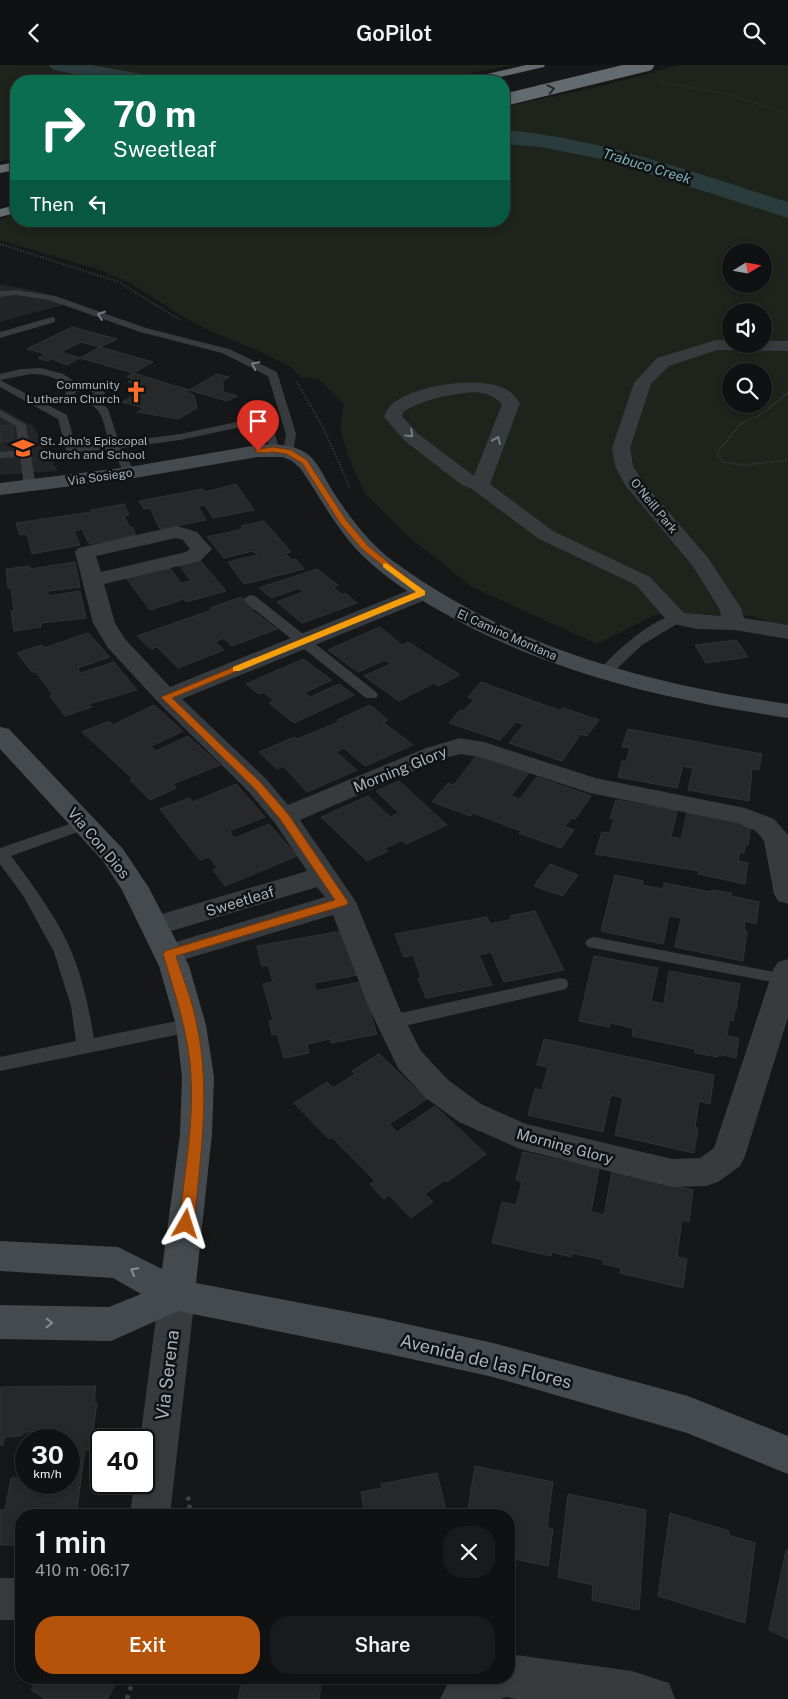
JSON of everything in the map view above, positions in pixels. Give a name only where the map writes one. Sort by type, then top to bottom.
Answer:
[{"type":"highway","points":[[495,75],[540,65]]},
{"type":"highway","points":[[510,99],[648,65]]},
{"type":"street","name":"O'Neill Park","points":[[734,623],[730,607],[701,562],[636,485],[624,466],[621,448],[643,383],[663,362],[716,345],[788,346]]},
{"type":"street","points":[[479,485],[511,403],[507,396],[497,391],[482,388],[458,388],[420,396],[396,408],[393,417],[411,437],[469,481],[479,485],[546,535],[643,581],[676,618],[696,622],[734,623],[788,632]]},
{"type":"street","name":"Via Sosiego","points":[[0,489],[30,487],[273,451]]},
{"type":"street","name":"El Camino Montana","points":[[273,451],[305,462],[343,521],[365,547],[422,593],[473,623],[540,652],[604,673],[659,688],[743,705],[788,711]]},
{"type":"street","name":"Morning Glory","points":[[94,580],[104,623],[116,643],[166,697],[258,786],[284,817],[342,902],[391,1022],[409,1059],[437,1089],[470,1113],[520,1136],[539,1141],[672,1173],[706,1172],[728,1156],[786,975]]},
{"type":"street","points":[[166,697],[422,593]]},
{"type":"street","name":"Via Con Dios","points":[[0,734],[113,855],[136,888],[169,954],[191,1025],[198,1077],[196,1133],[177,1295]]},
{"type":"street","name":"Morning Glory","points":[[284,817],[435,753],[460,746],[484,750],[590,785],[745,815],[765,825],[776,839],[788,894]]},
{"type":"street","name":"Sweetleaf","points":[[155,926],[324,875]]},
{"type":"street","name":"Sweetleaf","points":[[169,954],[342,902]]},
{"type":"street","name":"Avenida de las Flores","points":[[0,1256],[118,1263],[177,1295],[375,1334],[492,1360],[688,1415],[788,1455]]},
{"type":"street","points":[[0,1322],[111,1324],[177,1295]]},
{"type":"street","name":"Via Serena","points":[[151,1509],[177,1295]]},
{"type":"street","points":[[0,1599],[15,1599]]},
{"type":"street","points":[[515,1677],[632,1693],[653,1699]]},
{"type":"lane","points":[[0,294],[10,291],[30,293],[58,301],[143,330],[235,355],[273,374],[291,433],[273,451]]},
{"type":"lane","points":[[0,335],[52,320]]},
{"type":"lane","points":[[0,377],[20,371],[35,370],[66,379],[78,389],[70,392],[70,397],[76,400],[91,400],[103,409],[115,445],[129,473]]},
{"type":"lane","points":[[0,383],[63,417],[71,451],[180,437],[246,423],[263,426],[270,432],[273,451]]},
{"type":"lane","points":[[0,413],[21,425],[30,487]]},
{"type":"lane","points":[[0,455],[25,453]]},
{"type":"lane","points":[[250,599],[371,695]]},
{"type":"lane","points":[[604,673],[619,658],[660,625],[676,618]]},
{"type":"lane","points":[[84,824],[0,853],[31,895],[63,952],[80,1006],[86,1046]]},
{"type":"lane","points":[[594,943],[786,975]]},
{"type":"lane","points":[[391,1022],[560,985]]},
{"type":"lane","points":[[0,1064],[191,1025]]},
{"type":"path","points":[[659,81],[728,94],[788,114]]},
{"type":"path","points":[[788,393],[760,415],[740,424],[717,453],[722,462],[744,465],[788,460]]},
{"type":"path","points":[[128,1699],[132,1684]]},
{"type":"shaded area","points":[[0,65],[512,65],[461,75],[10,75],[10,159],[0,161]]},
{"type":"shaded area","points":[[680,65],[788,65],[788,625],[775,624],[753,616],[654,615],[597,644],[472,587],[404,533],[364,492],[347,453],[340,428],[344,404],[318,379],[300,377],[292,368],[261,352],[208,330],[130,283],[103,271],[0,240],[0,219],[10,216],[10,227],[510,227],[510,106],[597,87]]},
{"type":"shaded area","points":[[0,284],[36,291],[74,302],[0,322]]},
{"type":"shaded area","name":"St. John's Episcopal Church and School","points":[[0,408],[33,426],[58,471],[0,475]]},
{"type":"building","points":[[72,327],[117,339],[100,347],[81,342],[61,352],[80,358],[67,365],[51,359],[47,361],[38,358],[46,354],[27,349]]},
{"type":"building","points":[[100,347],[153,362],[133,373],[80,358]]},
{"type":"building","points":[[133,373],[189,390],[186,392],[194,395],[197,408],[178,419],[137,412],[144,408],[122,402],[141,391],[131,388],[138,385],[128,382],[134,379],[127,377]]},
{"type":"building","points":[[217,374],[229,377],[222,381],[224,392],[237,396],[227,401],[189,390]]},
{"type":"building","points":[[12,425],[13,440],[0,442],[0,426]]},
{"type":"building","points":[[236,484],[254,510],[213,518],[205,505],[198,506],[206,520],[160,529],[150,508],[144,509],[139,501],[203,489],[205,492]]},
{"type":"building","points":[[124,504],[129,515],[124,516],[136,535],[89,544],[82,529],[74,531],[80,545],[32,554],[27,534],[20,535],[16,523],[92,512],[91,510]]},
{"type":"building","points":[[264,521],[291,552],[285,553],[292,560],[296,559],[304,569],[244,584],[228,562],[257,555],[253,551],[224,558],[207,537],[243,529],[241,526]]},
{"type":"building","points":[[200,560],[226,591],[186,602],[184,599],[150,610],[127,579],[170,568],[181,583],[191,581],[179,565]]},
{"type":"building","points":[[75,562],[80,587],[48,591],[48,596],[80,591],[86,618],[41,623],[41,627],[14,631],[11,611],[14,611],[11,588],[8,588],[6,569],[30,566],[30,569]]},
{"type":"building","points":[[317,569],[338,585],[333,587],[342,595],[345,593],[357,603],[302,623],[277,602],[303,592],[299,588],[271,598],[259,588]]},
{"type":"building","points":[[241,597],[256,608],[251,610],[277,629],[232,646],[223,638],[215,642],[224,650],[178,668],[157,647],[151,649],[137,636],[212,610],[210,608]]},
{"type":"building","points":[[380,627],[402,645],[408,642],[460,675],[438,686],[434,683],[399,701],[364,676],[391,664],[385,660],[358,672],[328,650]]},
{"type":"building","points":[[88,633],[110,657],[77,668],[81,673],[114,662],[137,690],[89,704],[92,707],[65,716],[50,696],[53,695],[36,672],[32,672],[17,653],[42,645],[44,648]]},
{"type":"building","points":[[736,640],[748,657],[706,663],[695,645]]},
{"type":"building","points":[[303,659],[332,680],[304,693],[310,697],[339,684],[354,695],[294,723],[269,703],[274,701],[263,692],[259,694],[246,684]]},
{"type":"building","points":[[481,682],[561,711],[563,708],[599,720],[587,736],[581,734],[562,761],[509,743],[524,724],[516,722],[500,740],[449,723],[460,710],[463,711],[474,700],[468,697]]},
{"type":"building","points":[[154,705],[183,731],[151,746],[156,751],[188,736],[220,765],[173,784],[176,788],[150,800],[130,780],[133,779],[82,732],[109,721],[113,725]]},
{"type":"building","points":[[370,705],[388,720],[383,722],[413,745],[365,766],[344,748],[336,752],[357,770],[307,792],[283,766],[277,769],[259,752],[339,722],[337,720]]},
{"type":"building","points":[[628,729],[762,754],[759,770],[752,769],[749,801],[688,790],[693,768],[683,766],[677,788],[618,777],[622,761],[626,762],[630,748],[622,747]]},
{"type":"building","points":[[476,756],[528,774],[511,796],[520,799],[537,777],[591,796],[575,819],[571,818],[565,827],[574,830],[561,848],[519,833],[521,831],[473,813],[471,816],[432,802],[448,783],[454,785]]},
{"type":"building","points":[[399,781],[447,825],[406,844],[402,840],[385,848],[388,851],[367,861],[321,817],[368,796],[390,817],[399,813],[376,791]]},
{"type":"building","points":[[236,784],[265,817],[229,831],[235,838],[269,824],[297,856],[225,886],[213,870],[218,868],[209,857],[200,860],[160,809],[190,798],[193,802]]},
{"type":"building","points":[[616,800],[677,811],[671,837],[681,839],[687,813],[751,825],[748,845],[745,845],[744,853],[740,852],[738,861],[748,863],[745,884],[698,874],[699,871],[595,854],[602,832],[610,833],[614,819],[610,818]]},
{"type":"building","points":[[550,864],[578,875],[563,896],[534,886]]},
{"type":"building","points":[[615,875],[643,881],[642,885],[663,889],[664,883],[711,892],[712,890],[731,893],[731,896],[759,902],[756,924],[745,921],[744,930],[747,931],[743,961],[675,947],[681,918],[669,916],[663,944],[601,931]]},
{"type":"building","points":[[535,911],[564,970],[504,982],[491,952],[479,955],[492,985],[426,998],[418,978],[421,977],[413,955],[404,957],[395,934],[487,917],[490,924],[512,919],[510,916]]},
{"type":"building","points":[[342,931],[357,975],[314,983],[316,991],[360,982],[377,1034],[331,1043],[330,1039],[307,1044],[309,1053],[284,1058],[277,1034],[272,1035],[269,1021],[273,1020],[263,984],[273,982],[268,965],[262,966],[257,946]]},
{"type":"building","points":[[594,956],[658,968],[651,1001],[664,1004],[669,971],[740,984],[736,1010],[733,1021],[729,1020],[727,1036],[739,1038],[736,1058],[718,1054],[718,1057],[695,1053],[695,1049],[632,1036],[633,1028],[610,1023],[609,1027],[579,1021]]},
{"type":"building","points":[[544,1039],[714,1075],[710,1104],[699,1101],[695,1127],[698,1128],[694,1153],[615,1135],[623,1098],[611,1095],[603,1132],[528,1115],[535,1089],[542,1090],[548,1067],[537,1065]]},
{"type":"building","points":[[379,1054],[427,1099],[389,1124],[397,1132],[435,1106],[486,1154],[447,1182],[445,1180],[425,1194],[433,1202],[411,1218],[389,1195],[384,1199],[370,1184],[375,1181],[332,1137],[329,1139],[294,1103],[327,1082],[333,1088],[355,1074],[352,1071]]},
{"type":"building","points":[[523,1152],[599,1169],[591,1212],[604,1215],[612,1172],[693,1190],[689,1222],[682,1220],[677,1257],[687,1259],[683,1288],[620,1273],[621,1268],[603,1264],[603,1260],[572,1253],[571,1257],[552,1252],[551,1256],[492,1243],[502,1202],[516,1205],[522,1182],[516,1180]]},
{"type":"building","points":[[96,1386],[94,1403],[97,1403],[93,1429],[90,1429],[90,1450],[85,1450],[80,1486],[80,1429],[15,1429],[15,1436],[5,1437],[3,1445],[0,1445],[0,1387]]},
{"type":"building","points":[[475,1466],[553,1482],[547,1527],[553,1529],[548,1566],[515,1559],[515,1509],[468,1509]]},
{"type":"building","points":[[437,1473],[446,1509],[364,1509],[361,1492],[382,1488],[381,1484]]},
{"type":"building","points":[[11,1478],[15,1478],[15,1494],[79,1494],[77,1509],[15,1509],[15,1545],[0,1545],[0,1510],[5,1510]]},
{"type":"building","points":[[568,1494],[646,1510],[639,1610],[592,1600],[593,1585],[558,1577]]},
{"type":"building","points":[[670,1513],[729,1531],[728,1535],[755,1543],[745,1623],[658,1596]]},
{"type":"building","points":[[786,1550],[788,1551],[788,1639],[769,1630]]},
{"type":"building","points":[[35,1684],[116,1684],[107,1699],[45,1699],[31,1690]]},
{"type":"building","points":[[241,1684],[321,1684],[319,1699],[238,1699]]},
{"type":"waterway","name":"Trabuco Creek","points":[[59,65],[114,75]]},
{"type":"waterway","name":"Trabuco Creek","points":[[510,137],[577,146],[613,155],[788,210]]},
{"type":"slow traffic","points":[[236,669],[422,593],[386,566]]},
{"type":"place","name":"Community Lutheran Church","points":[[136,392]]},
{"type":"place","name":"St. John's Episcopal Church and School","points":[[23,448]]},
{"type":"route","points":[[186,1224],[196,1133],[198,1077],[191,1025],[169,954],[342,902],[284,817],[258,786],[166,697],[422,593],[365,547],[343,521],[305,462],[297,456],[281,450],[258,451]]}]
